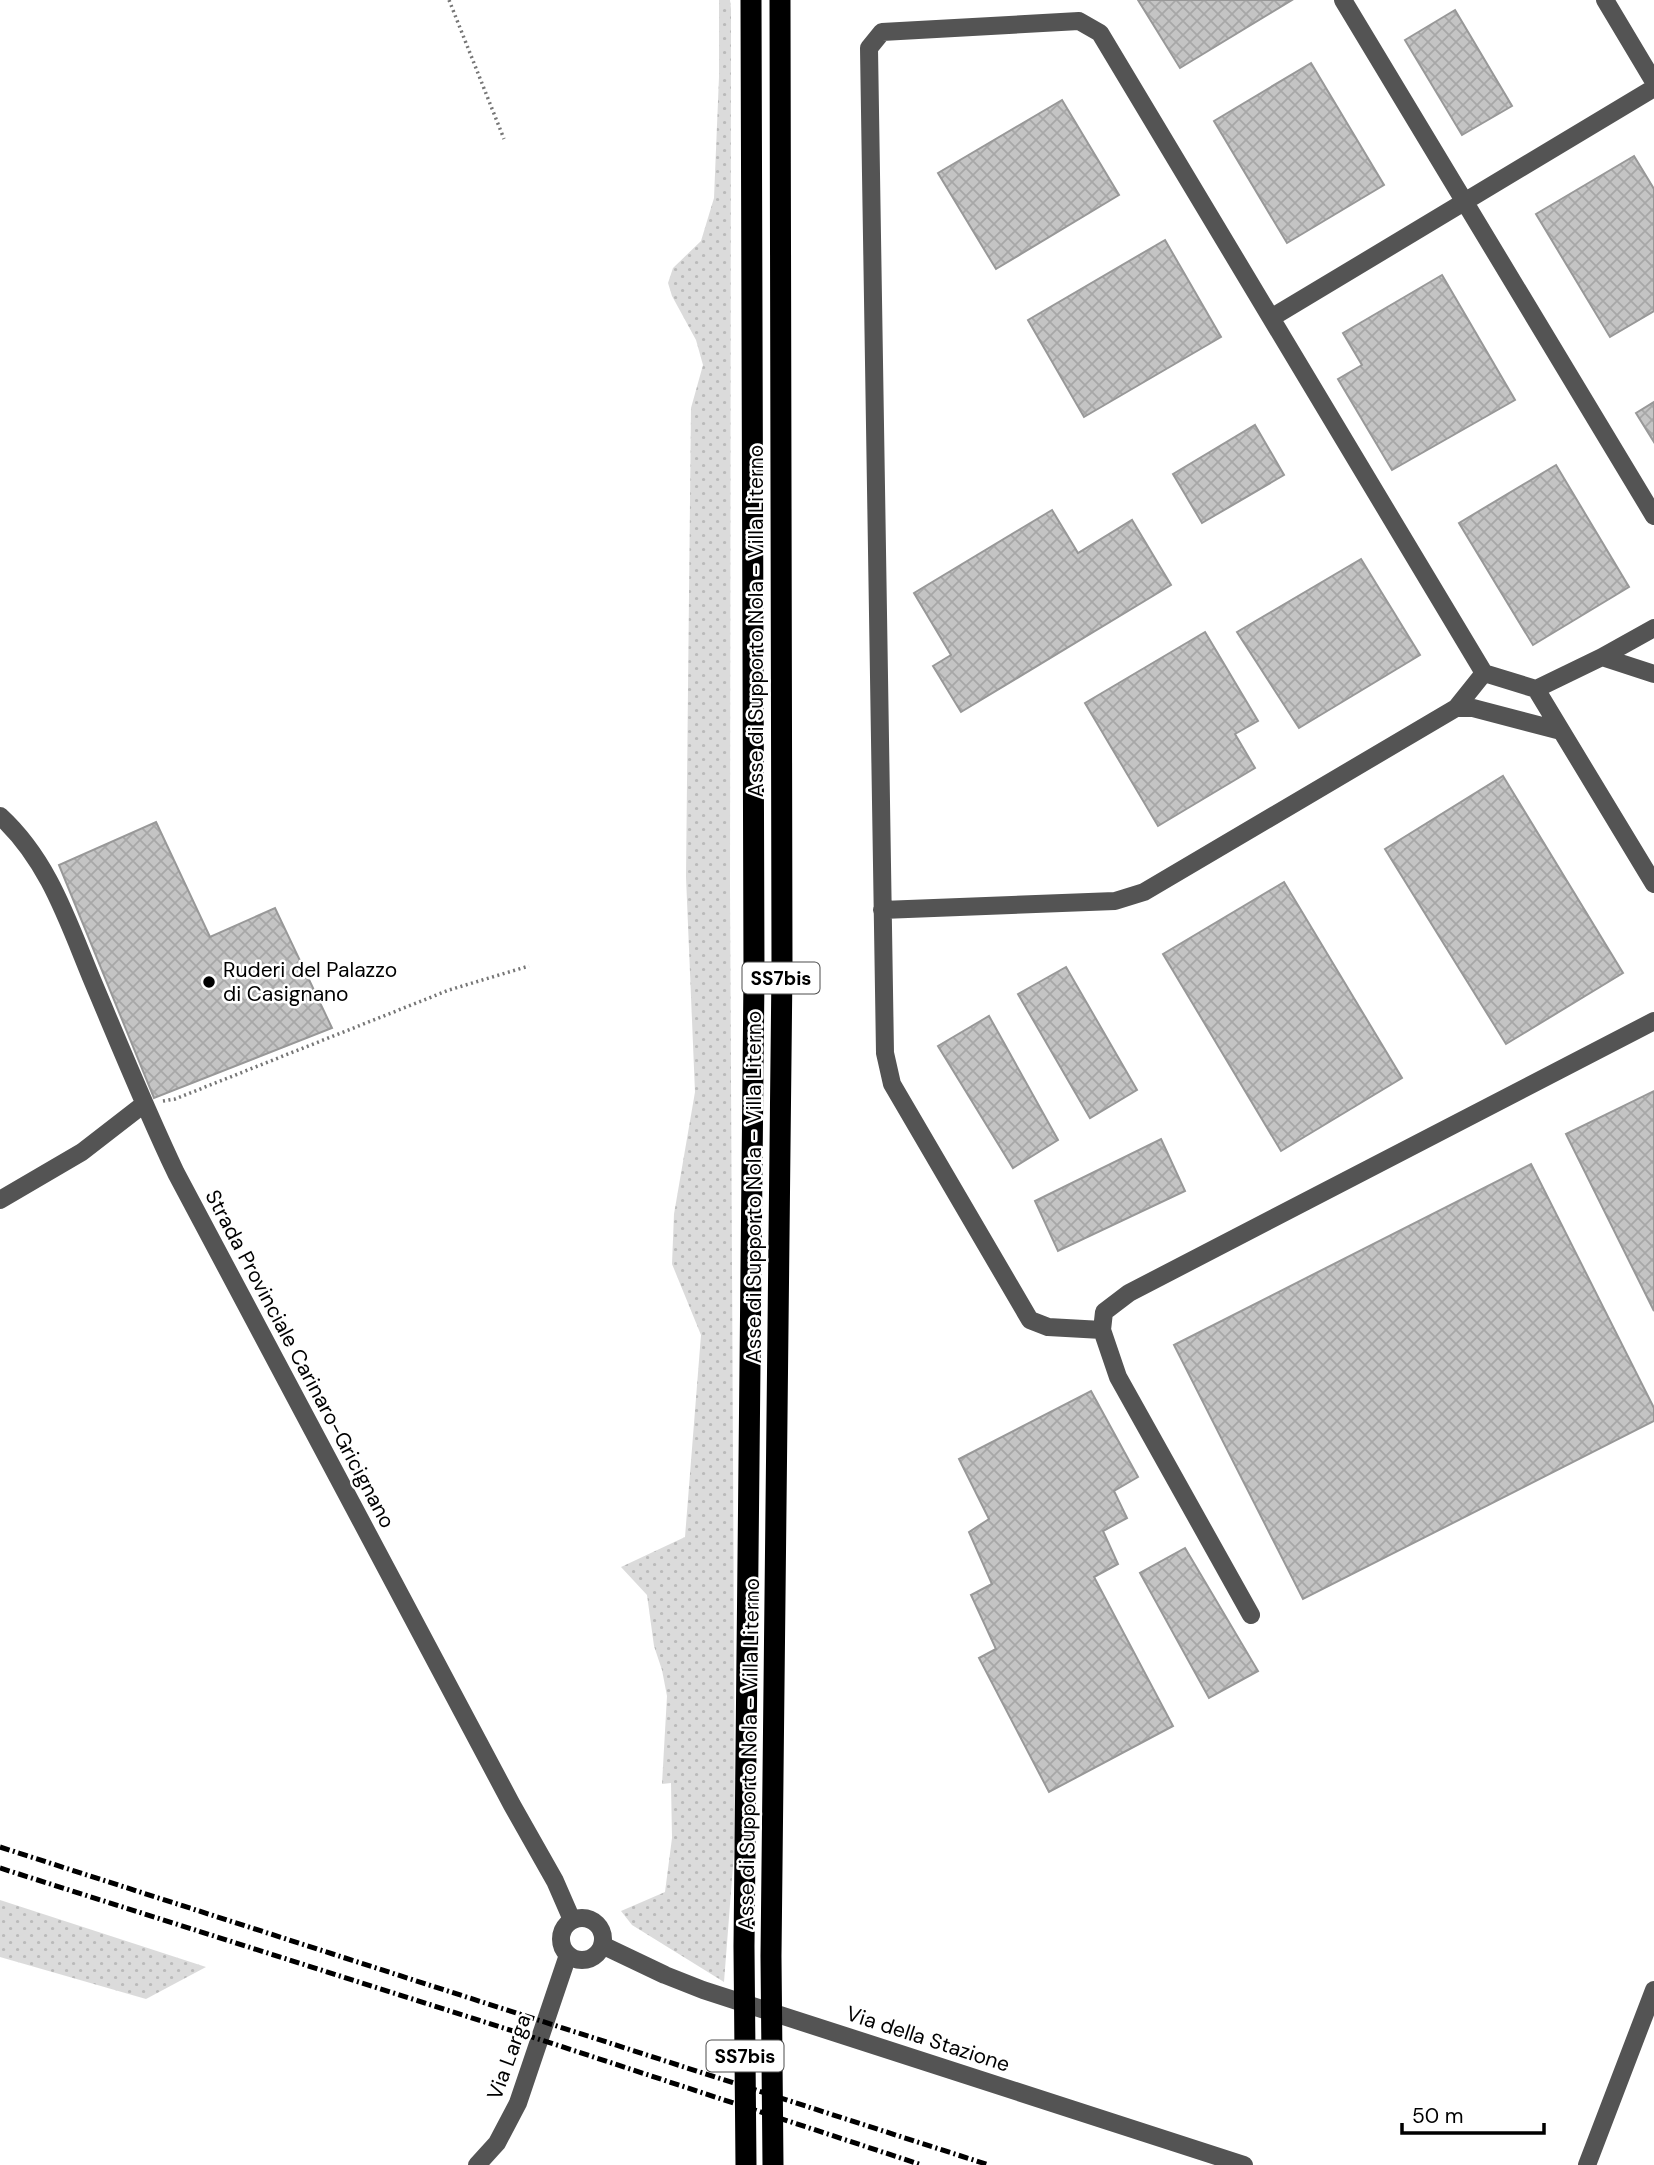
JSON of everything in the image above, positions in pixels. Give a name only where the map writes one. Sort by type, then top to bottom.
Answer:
[{"type":"highway","points":[[738,0],[751,79]]},
{"type":"highway","name":"Asse di Supporto Nola - Villa Literno","points":[[746,2165],[744,1946],[754,976],[751,0]]},
{"type":"highway","name":"Asse di Supporto Nola - Villa Literno","points":[[773,2165],[771,1956],[782,968],[780,0]]},
{"type":"street","points":[[1343,0],[1654,516]]},
{"type":"street","points":[[1270,318],[1654,85],[1605,0]]},
{"type":"street","points":[[1102,1331],[1048,1327],[1030,1320],[892,1084],[885,1053],[869,48],[882,32],[1079,21],[1100,33],[1484,673],[1536,689],[1654,884]]},
{"type":"street","points":[[1536,689],[1654,628]]},
{"type":"street","points":[[1602,657],[1654,674]]},
{"type":"street","points":[[883,910],[1115,901],[1144,892],[1456,708],[1484,673]]},
{"type":"street","points":[[1456,708],[1473,708],[1561,731]]},
{"type":"street","name":"Strada Provinciale Carinaro-Gricignano","points":[[0,816],[20,834],[48,875],[144,1104],[176,1173],[555,1881],[572,1920]]},
{"type":"street","points":[[1251,1615],[1118,1377],[1102,1331],[1104,1312],[1129,1293],[1654,1021]]},
{"type":"street","points":[[0,1200],[82,1152],[144,1104]]},
{"type":"street","points":[[568,1955],[581,1961],[588,1960],[594,1957],[602,1945],[601,1931],[592,1921],[586,1918],[572,1920]]},
{"type":"street","name":"Via Larga","points":[[477,2165],[498,2143],[518,2103],[568,1955],[563,1950],[561,1937],[566,1924],[572,1920]]},
{"type":"street","name":"Via della Stazione","points":[[602,1945],[703,1990],[1244,2165]]},
{"type":"street","points":[[1587,2165],[1654,1990]]},
{"type":"path","points":[[449,0],[505,139]]},
{"type":"path","points":[[144,1104],[175,1099],[449,990],[529,966]]},
{"type":"shaded area","points":[[719,0],[730,0],[731,9],[730,890],[735,1840],[724,1982],[632,1925],[621,1911],[665,1892],[672,1838],[671,1783],[662,1784],[667,1696],[654,1646],[647,1595],[621,1567],[685,1537],[701,1335],[672,1264],[674,1214],[695,1092],[686,877],[691,408],[703,365],[696,340],[672,296],[668,283],[673,268],[701,241],[714,198]]},
{"type":"shaded area","points":[[0,1900],[206,1967],[146,1999],[0,1957]]},
{"type":"building","points":[[1138,0],[1292,0],[1180,68]]},
{"type":"building","points":[[1455,10],[1512,106],[1462,135],[1405,40]]},
{"type":"building","points":[[1311,63],[1384,185],[1287,243],[1214,121]]},
{"type":"building","points":[[1062,100],[1119,195],[996,269],[938,173]]},
{"type":"building","points":[[1634,156],[1654,189],[1654,311],[1610,337],[1536,214]]},
{"type":"building","points":[[1165,240],[1221,337],[1084,417],[1028,320]]},
{"type":"building","points":[[1442,275],[1515,400],[1392,470],[1338,379],[1362,365],[1343,333]]},
{"type":"building","points":[[1654,402],[1654,442],[1636,413]]},
{"type":"building","points":[[1255,425],[1284,475],[1202,523],[1173,474]]},
{"type":"building","points":[[1556,465],[1629,587],[1533,645],[1459,523]]},
{"type":"building","points":[[1052,510],[1078,553],[1132,520],[1171,585],[961,712],[933,666],[951,655],[914,593]]},
{"type":"building","points":[[1361,559],[1420,655],[1299,728],[1237,632]]},
{"type":"building","points":[[1205,632],[1258,721],[1235,734],[1255,768],[1158,826],[1085,703]]},
{"type":"building","points":[[1503,776],[1623,973],[1506,1044],[1385,849]]},
{"type":"building","name":"Ruderi del Palazzo di Casignano","points":[[156,822],[210,937],[275,908],[332,1028],[154,1098],[59,865]]},
{"type":"building","points":[[1284,882],[1402,1078],[1281,1151],[1163,954]]},
{"type":"building","points":[[1066,967],[1137,1090],[1090,1118],[1018,994]]},
{"type":"building","points":[[989,1016],[1058,1140],[1013,1168],[938,1046]]},
{"type":"building","points":[[1654,1091],[1654,1311],[1566,1134]]},
{"type":"building","points":[[1161,1139],[1185,1191],[1058,1251],[1035,1201]]},
{"type":"building","points":[[1531,1164],[1654,1408],[1654,1421],[1303,1599],[1174,1345]]},
{"type":"building","points":[[1091,1391],[1138,1477],[1114,1491],[1127,1518],[1103,1531],[1118,1564],[1094,1577],[1173,1726],[1049,1792],[979,1658],[996,1649],[971,1595],[992,1584],[969,1532],[989,1519],[959,1459]]},
{"type":"building","points":[[1185,1548],[1258,1671],[1209,1698],[1140,1573]]},
{"type":"railway","points":[[0,1847],[989,2165]]},
{"type":"railway","points":[[0,1868],[554,2044],[922,2165]]},
{"type":"place","name":"Ruderi del Palazzo di Casignano","points":[[209,982]]}]
